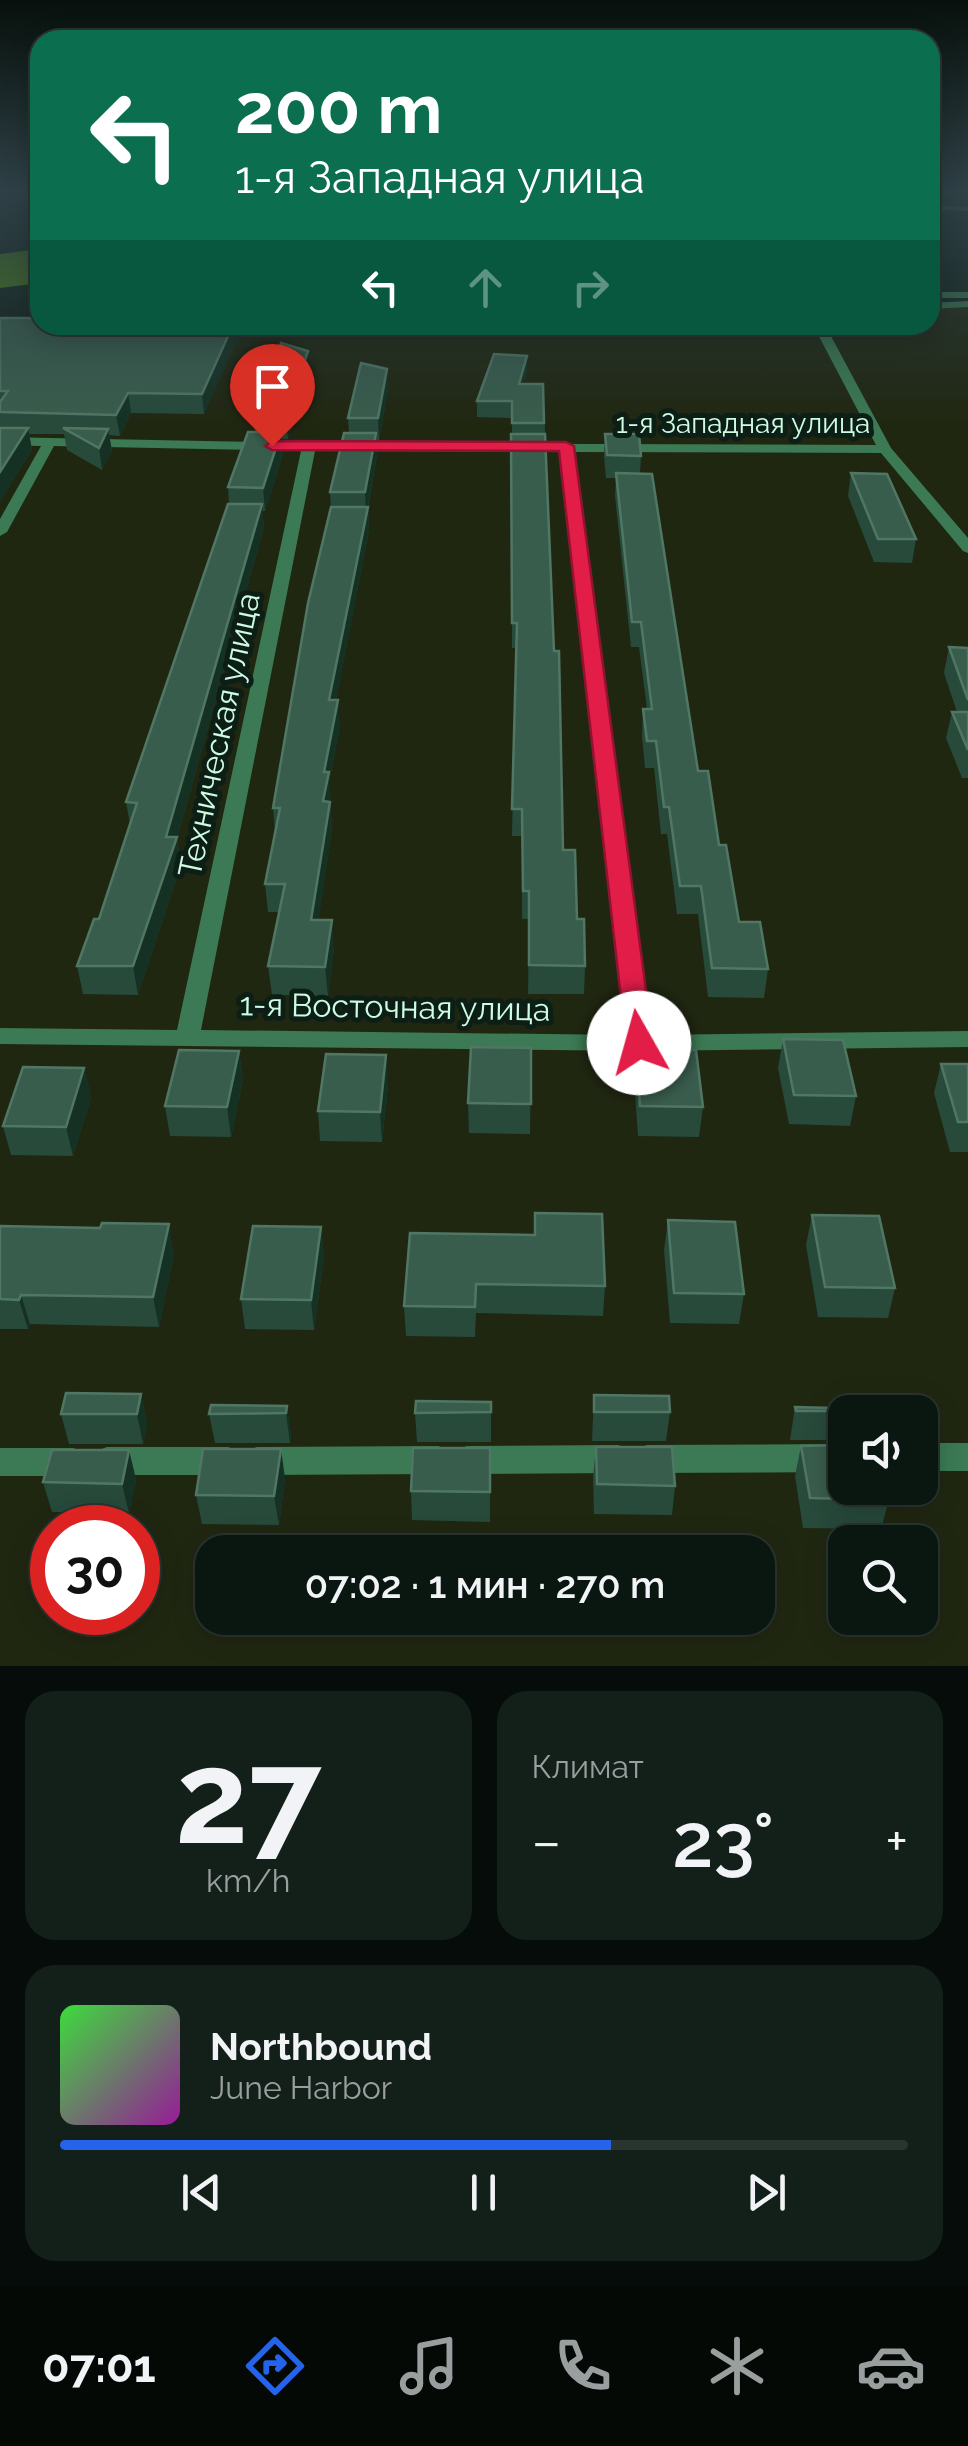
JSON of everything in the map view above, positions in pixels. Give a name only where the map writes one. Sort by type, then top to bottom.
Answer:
[{"type":"street","points":[[940,305],[968,304]]},
{"type":"street","points":[[824,335],[885,449],[968,548]]},
{"type":"street","name":"1-я Западная улица","points":[[0,440],[885,449]]},
{"type":"street","points":[[0,532],[50,441]]},
{"type":"street","name":"Техническая улица","points":[[188,1036],[310,446]]},
{"type":"street","points":[[566,446],[639,1043]]},
{"type":"street","name":"1-я Восточная улица","points":[[0,1036],[639,1043],[968,1040]]},
{"type":"street","points":[[938,1457],[968,1457]]},
{"type":"street","points":[[0,1462],[828,1458]]},
{"type":"lane","points":[[940,295],[968,295]]},
{"type":"green space","points":[[940,302],[968,302],[968,1666],[0,1666],[0,328],[30,328],[30,335],[940,335]]},
{"type":"building","points":[[0,318],[30,318],[30,335],[229,335],[202,394],[128,393],[116,415],[0,412],[0,402],[8,391],[0,391]]},
{"type":"building","points":[[281,343],[308,351],[286,417],[254,417]]},
{"type":"building","points":[[494,354],[527,356],[519,384],[543,384],[544,423],[512,423],[512,401],[477,401]]},
{"type":"building","points":[[361,363],[387,369],[378,418],[348,418]]},
{"type":"building","points":[[0,428],[28,428],[0,472]]},
{"type":"building","points":[[63,428],[108,429],[99,448]]},
{"type":"building","points":[[248,432],[281,432],[263,488],[228,487]]},
{"type":"building","points":[[344,433],[376,433],[365,492],[330,492]]},
{"type":"building","points":[[511,434],[545,434],[554,651],[559,651],[563,850],[575,850],[577,919],[584,919],[585,966],[529,965],[529,891],[523,891],[522,809],[512,809],[517,623],[512,623]]},
{"type":"building","points":[[605,434],[639,434],[641,456],[607,455]]},
{"type":"building","points":[[616,473],[652,474],[698,771],[708,771],[719,845],[726,845],[739,922],[760,922],[768,969],[712,968],[701,886],[680,886],[656,741],[647,741],[643,709],[652,709],[641,622],[632,622]]},
{"type":"building","points":[[851,473],[887,474],[916,539],[878,539]]},
{"type":"building","points":[[228,504],[262,504],[166,837],[177,837],[133,966],[77,966],[94,919],[99,919],[137,803],[126,802]]},
{"type":"building","points":[[331,507],[368,507],[329,700],[338,700],[324,772],[329,772],[323,801],[330,802],[311,920],[332,920],[325,967],[268,966],[285,884],[265,884],[280,808],[273,808],[308,603]]},
{"type":"building","points":[[949,647],[968,648],[968,700]]},
{"type":"building","points":[[952,712],[968,712],[968,750]]},
{"type":"building","points":[[783,1039],[843,1040],[856,1096],[794,1095]]},
{"type":"building","points":[[471,1047],[531,1048],[531,1104],[468,1103]]},
{"type":"building","points":[[636,1049],[696,1050],[703,1107],[640,1106]]},
{"type":"building","points":[[179,1050],[239,1051],[227,1107],[165,1106]]},
{"type":"building","points":[[326,1054],[386,1055],[380,1112],[318,1111]]},
{"type":"building","points":[[941,1064],[968,1064],[968,1122],[958,1122]]},
{"type":"building","points":[[23,1067],[84,1068],[66,1127],[3,1126]]},
{"type":"building","points":[[535,1213],[602,1214],[605,1286],[476,1284],[475,1307],[404,1306],[410,1233],[535,1235]]},
{"type":"building","points":[[812,1215],[879,1216],[895,1288],[825,1287]]},
{"type":"building","points":[[668,1220],[735,1222],[744,1294],[674,1293]]},
{"type":"building","points":[[102,1223],[169,1224],[153,1297],[21,1295],[19,1300],[0,1299],[0,1226],[100,1228]]},
{"type":"building","points":[[253,1226],[321,1227],[311,1300],[241,1299]]},
{"type":"building","points":[[66,1393],[141,1394],[137,1414],[61,1414]]},
{"type":"building","points":[[594,1395],[669,1396],[670,1412],[594,1412]]},
{"type":"building","points":[[416,1401],[491,1402],[491,1412],[415,1413]]},
{"type":"building","points":[[211,1405],[287,1406],[286,1413],[209,1414]]},
{"type":"building","points":[[795,1407],[828,1408],[828,1411],[796,1411]]},
{"type":"building","points":[[828,1445],[828,1498],[810,1498],[801,1446]]},
{"type":"building","points":[[596,1447],[672,1447],[675,1486],[597,1484]]},
{"type":"building","points":[[413,1448],[490,1448],[490,1492],[411,1491]]},
{"type":"building","points":[[203,1449],[281,1449],[274,1496],[196,1495]]},
{"type":"building","points":[[52,1450],[129,1450],[122,1484],[43,1482]]},
{"type":"taxiway","points":[[0,271],[10,270]]},
{"type":"route","points":[[272,446],[566,446],[639,1043]]}]
